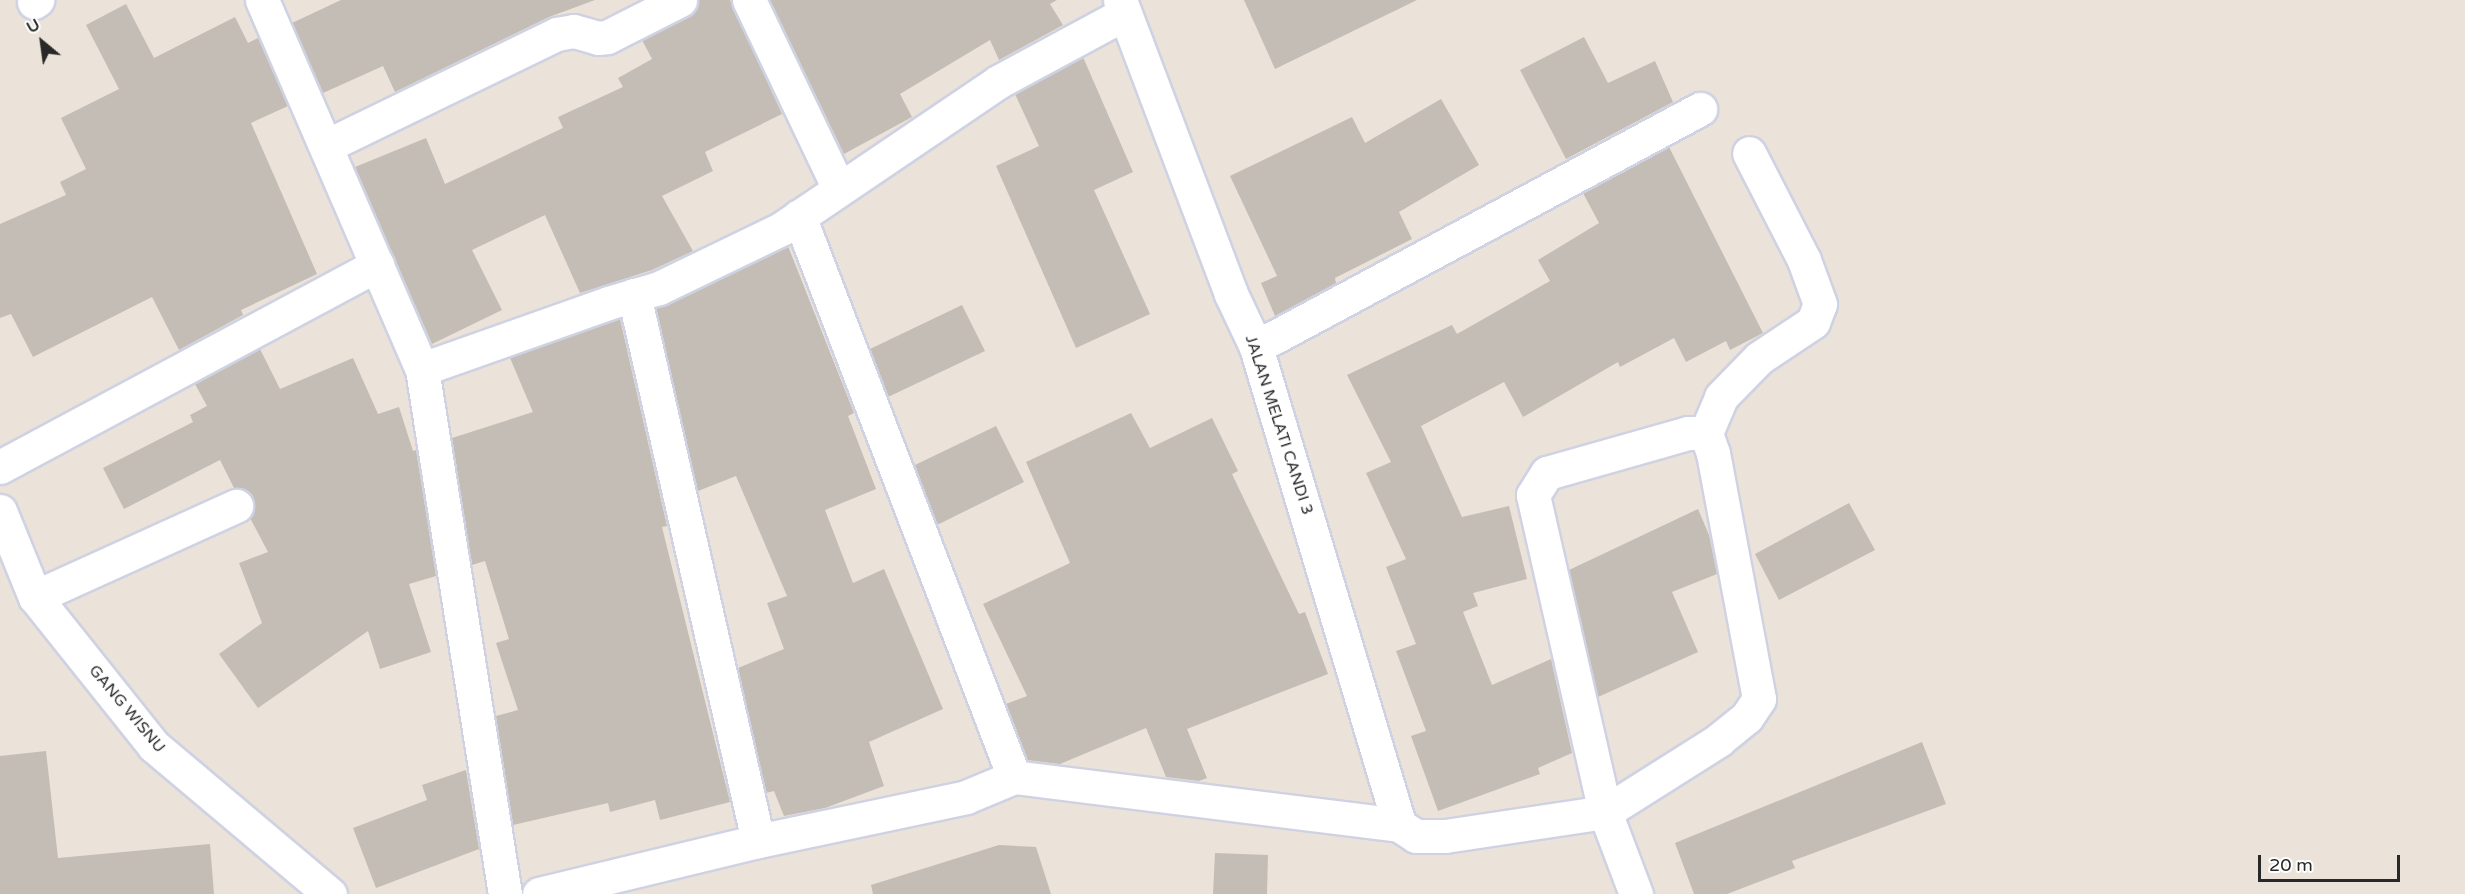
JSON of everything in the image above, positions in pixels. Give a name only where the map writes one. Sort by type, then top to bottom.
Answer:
[{"type":"street","points":[[262,0],[422,369],[505,894]]},
{"type":"street","points":[[326,146],[558,34],[574,31],[598,38],[607,37],[680,0]]},
{"type":"street","points":[[749,0],[839,189]]},
{"type":"street","points":[[422,369],[659,288],[781,229],[998,82],[1122,7]]},
{"type":"street","name":"JALAN MELATI CANDI 3","points":[[1122,7],[1231,294],[1256,347],[1399,825]]},
{"type":"street","points":[[1256,347],[1700,109]]},
{"type":"street","points":[[539,894],[758,841],[966,797],[1014,777],[1399,825],[1416,836],[1445,836],[1605,812],[1719,740],[1747,717],[1759,699],[1706,433],[1721,397],[1759,358],[1813,322],[1820,304],[1804,260],[1749,153]]},
{"type":"street","points":[[799,216],[1014,777]]},
{"type":"street","points":[[0,467],[376,265]]},
{"type":"street","points":[[634,296],[758,841]]},
{"type":"street","points":[[1636,894],[1605,812],[1533,495],[1547,472],[1688,433],[1706,433]]},
{"type":"street","points":[[35,597],[236,506]]},
{"type":"street","name":"GANG WISNU","points":[[0,511],[35,597],[154,746],[330,894]]},
{"type":"building","points":[[341,0],[595,0],[549,17],[395,92],[383,66],[323,93],[292,23]]},
{"type":"building","points":[[699,0],[730,0],[782,114],[705,152],[713,171],[662,196],[693,251],[652,270],[580,293],[545,215],[472,250],[502,310],[432,344],[355,167],[426,138],[445,184],[563,128],[558,117],[623,87],[618,78],[652,59],[642,40],[689,16]]},
{"type":"building","points":[[770,0],[1057,0],[1050,4],[1063,25],[999,60],[990,40],[900,94],[912,117],[844,154]]},
{"type":"building","points":[[1244,0],[1417,0],[1275,69]]},
{"type":"building","points":[[126,4],[154,58],[235,17],[248,43],[258,38],[288,106],[251,123],[317,274],[241,310],[243,315],[179,350],[152,297],[33,357],[11,314],[0,318],[0,224],[66,195],[60,182],[86,169],[61,118],[119,89],[86,25]]},
{"type":"building","points":[[1584,37],[1608,83],[1655,61],[1673,102],[1566,159],[1520,70]]},
{"type":"building","points":[[1083,57],[1133,172],[1094,190],[1150,314],[1076,348],[996,166],[1039,146],[1015,94]]},
{"type":"building","points":[[1441,99],[1479,165],[1399,212],[1412,239],[1335,278],[1336,283],[1275,316],[1261,283],[1277,276],[1230,176],[1352,117],[1365,143]]},
{"type":"building","points":[[1669,147],[1763,333],[1730,350],[1726,341],[1686,362],[1674,338],[1620,367],[1618,362],[1523,417],[1504,382],[1421,426],[1462,517],[1509,506],[1527,579],[1473,593],[1478,606],[1463,612],[1492,685],[1551,659],[1572,753],[1538,768],[1540,774],[1438,811],[1411,736],[1426,731],[1396,651],[1416,644],[1386,567],[1406,559],[1366,473],[1391,462],[1347,375],[1452,325],[1457,334],[1550,281],[1538,260],[1599,223],[1583,193]]},
{"type":"building","points":[[788,246],[854,413],[848,416],[876,489],[825,510],[853,583],[884,569],[943,709],[869,742],[884,786],[825,808],[784,816],[774,791],[766,793],[738,668],[784,649],[767,603],[787,596],[736,476],[698,491],[656,308]]},
{"type":"building","points":[[962,305],[985,351],[888,397],[870,349]]},
{"type":"building","points":[[620,319],[667,526],[662,527],[730,802],[660,820],[655,800],[610,812],[608,803],[513,825],[496,716],[518,710],[496,643],[509,639],[485,561],[472,565],[452,438],[533,412],[510,358]]},
{"type":"building","points":[[260,349],[280,389],[353,358],[378,414],[399,407],[413,451],[416,450],[436,576],[409,584],[431,652],[380,669],[368,631],[258,708],[219,654],[262,623],[239,563],[268,552],[250,518],[255,508],[253,498],[246,490],[234,488],[220,460],[124,509],[103,468],[193,422],[190,415],[207,406],[195,384]]},
{"type":"building","points":[[1131,413],[1150,448],[1212,418],[1238,471],[1232,474],[1299,614],[1305,612],[1328,674],[1187,729],[1207,778],[1199,781],[1166,777],[1146,728],[1060,764],[1027,760],[1006,704],[1027,696],[983,604],[1070,563],[1026,462]]},
{"type":"building","points":[[996,426],[1024,482],[937,525],[915,465]]},
{"type":"building","points":[[1849,503],[1875,550],[1779,600],[1755,554]]},
{"type":"building","points":[[1698,509],[1709,535],[1717,574],[1672,592],[1698,652],[1598,697],[1569,570]]},
{"type":"building","points":[[1922,742],[1946,804],[1792,861],[1795,868],[1727,894],[1694,894],[1675,843]]},
{"type":"building","points":[[46,751],[58,858],[210,844],[214,894],[0,894],[0,756]]},
{"type":"building","points":[[466,770],[479,849],[376,888],[353,828],[427,800],[422,785]]},
{"type":"building","points":[[999,845],[1036,847],[1051,894],[873,894],[871,885]]},
{"type":"building","points":[[1215,853],[1268,855],[1267,894],[1213,894]]}]
